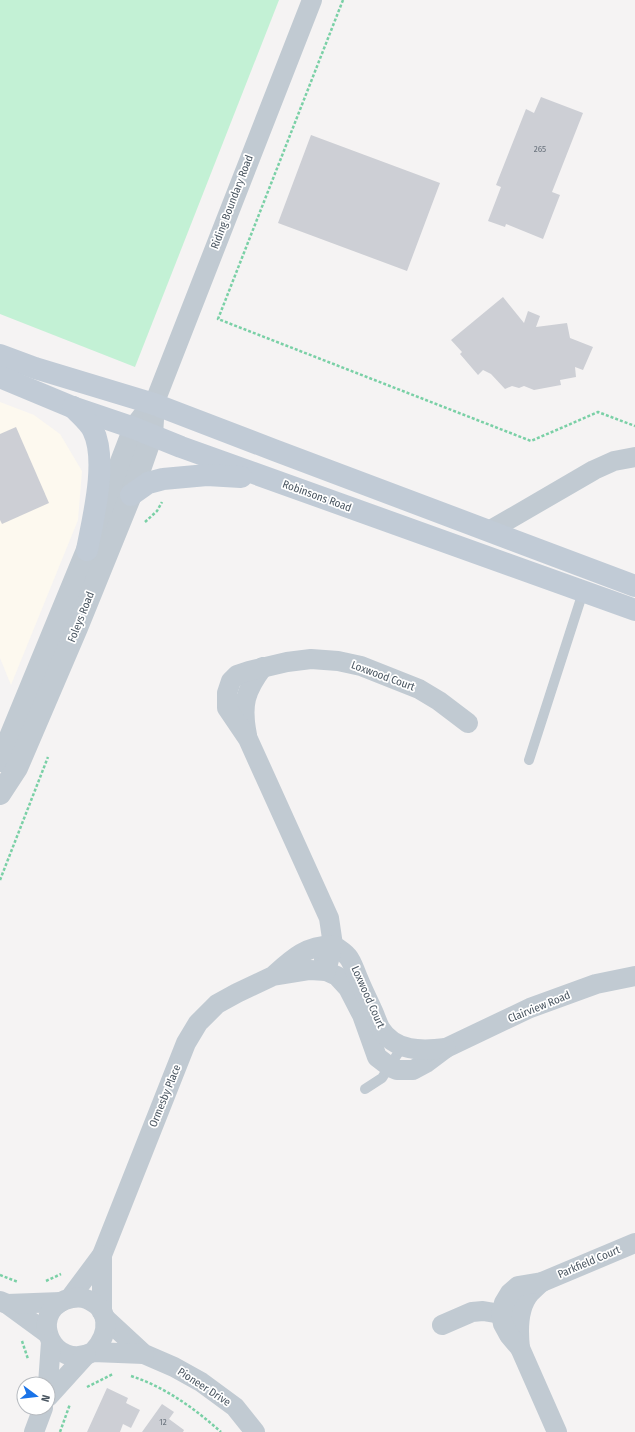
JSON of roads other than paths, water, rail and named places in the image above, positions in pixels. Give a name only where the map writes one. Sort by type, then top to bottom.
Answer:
[{"type":"main road","points":[[0,355],[35,368],[154,404],[635,586]]},
{"type":"main road","name":"Robinsons Road","points":[[0,377],[72,406],[143,431],[181,447],[268,479],[635,610]]},
{"type":"main road","points":[[72,406],[93,430],[98,446],[98,495],[87,550]]},
{"type":"main road","points":[[131,495],[148,483],[163,479],[207,475],[268,479]]},
{"type":"street","name":"Riding Boundary Road","points":[[154,404],[312,0]]},
{"type":"street","points":[[143,431],[154,404]]},
{"type":"street","name":"Foleys Road","points":[[0,794],[17,768],[77,628],[131,495],[143,431]]},
{"type":"street","name":"Foleys Road","points":[[0,761],[87,550],[143,431]]},
{"type":"street","points":[[489,531],[594,470],[614,461],[635,457]]},
{"type":"street","name":"Loxwood Court","points":[[402,1047],[392,1041],[381,1029],[352,961],[344,952],[327,945],[329,918],[248,739],[244,719],[244,704],[252,681],[264,667],[311,659],[338,661],[361,666],[419,689],[439,701],[468,723]]},
{"type":"street","points":[[326,971],[327,945]]},
{"type":"street","name":"Ormesby Place","points":[[273,976],[292,959],[308,949],[327,945]]},
{"type":"street","name":"Ormesby Place","points":[[66,1300],[82,1282],[102,1254],[186,1043],[198,1023],[217,1004],[273,976],[310,970],[326,971]]},
{"type":"street","name":"Loxwood Court","points":[[326,971],[337,976],[348,988],[362,1015],[377,1058],[390,1067]]},
{"type":"street","name":"Clairview Road","points":[[390,1067],[397,1070],[413,1070],[426,1063],[446,1048],[530,1008],[596,984],[635,976]]},
{"type":"street","name":"Clairview Road","points":[[402,1047],[415,1050],[446,1048]]},
{"type":"street","name":"Parkfield Court","points":[[557,1432],[520,1348],[509,1335],[503,1324],[501,1314],[504,1303],[518,1286],[542,1282],[635,1243]]},
{"type":"street","name":"Ormesby Place","points":[[102,1254],[103,1315]]},
{"type":"street","name":"Parkfield Court","points":[[520,1348],[519,1327],[524,1304],[530,1293],[542,1282]]},
{"type":"street","points":[[3,1302],[37,1302],[66,1300],[79,1297],[96,1304],[103,1315],[106,1327],[100,1345],[90,1353],[56,1389]]},
{"type":"street","points":[[48,1376],[49,1338],[47,1325],[49,1316],[54,1308],[66,1300]]},
{"type":"street","points":[[3,1302],[30,1321],[49,1338],[57,1350],[66,1355],[76,1357],[90,1353]]},
{"type":"street","points":[[442,1325],[472,1312],[483,1311],[501,1314]]},
{"type":"street","name":"Pioneer Drive","points":[[103,1315],[144,1354],[174,1367],[201,1382],[235,1407],[255,1432]]},
{"type":"street","name":"Pioneer Drive","points":[[90,1353],[118,1362],[144,1354]]},
{"type":"street","points":[[34,1432],[40,1416]]},
{"type":"lane","points":[[529,760],[591,570]]},
{"type":"lane","points":[[365,1089],[382,1078],[402,1047]]}]
